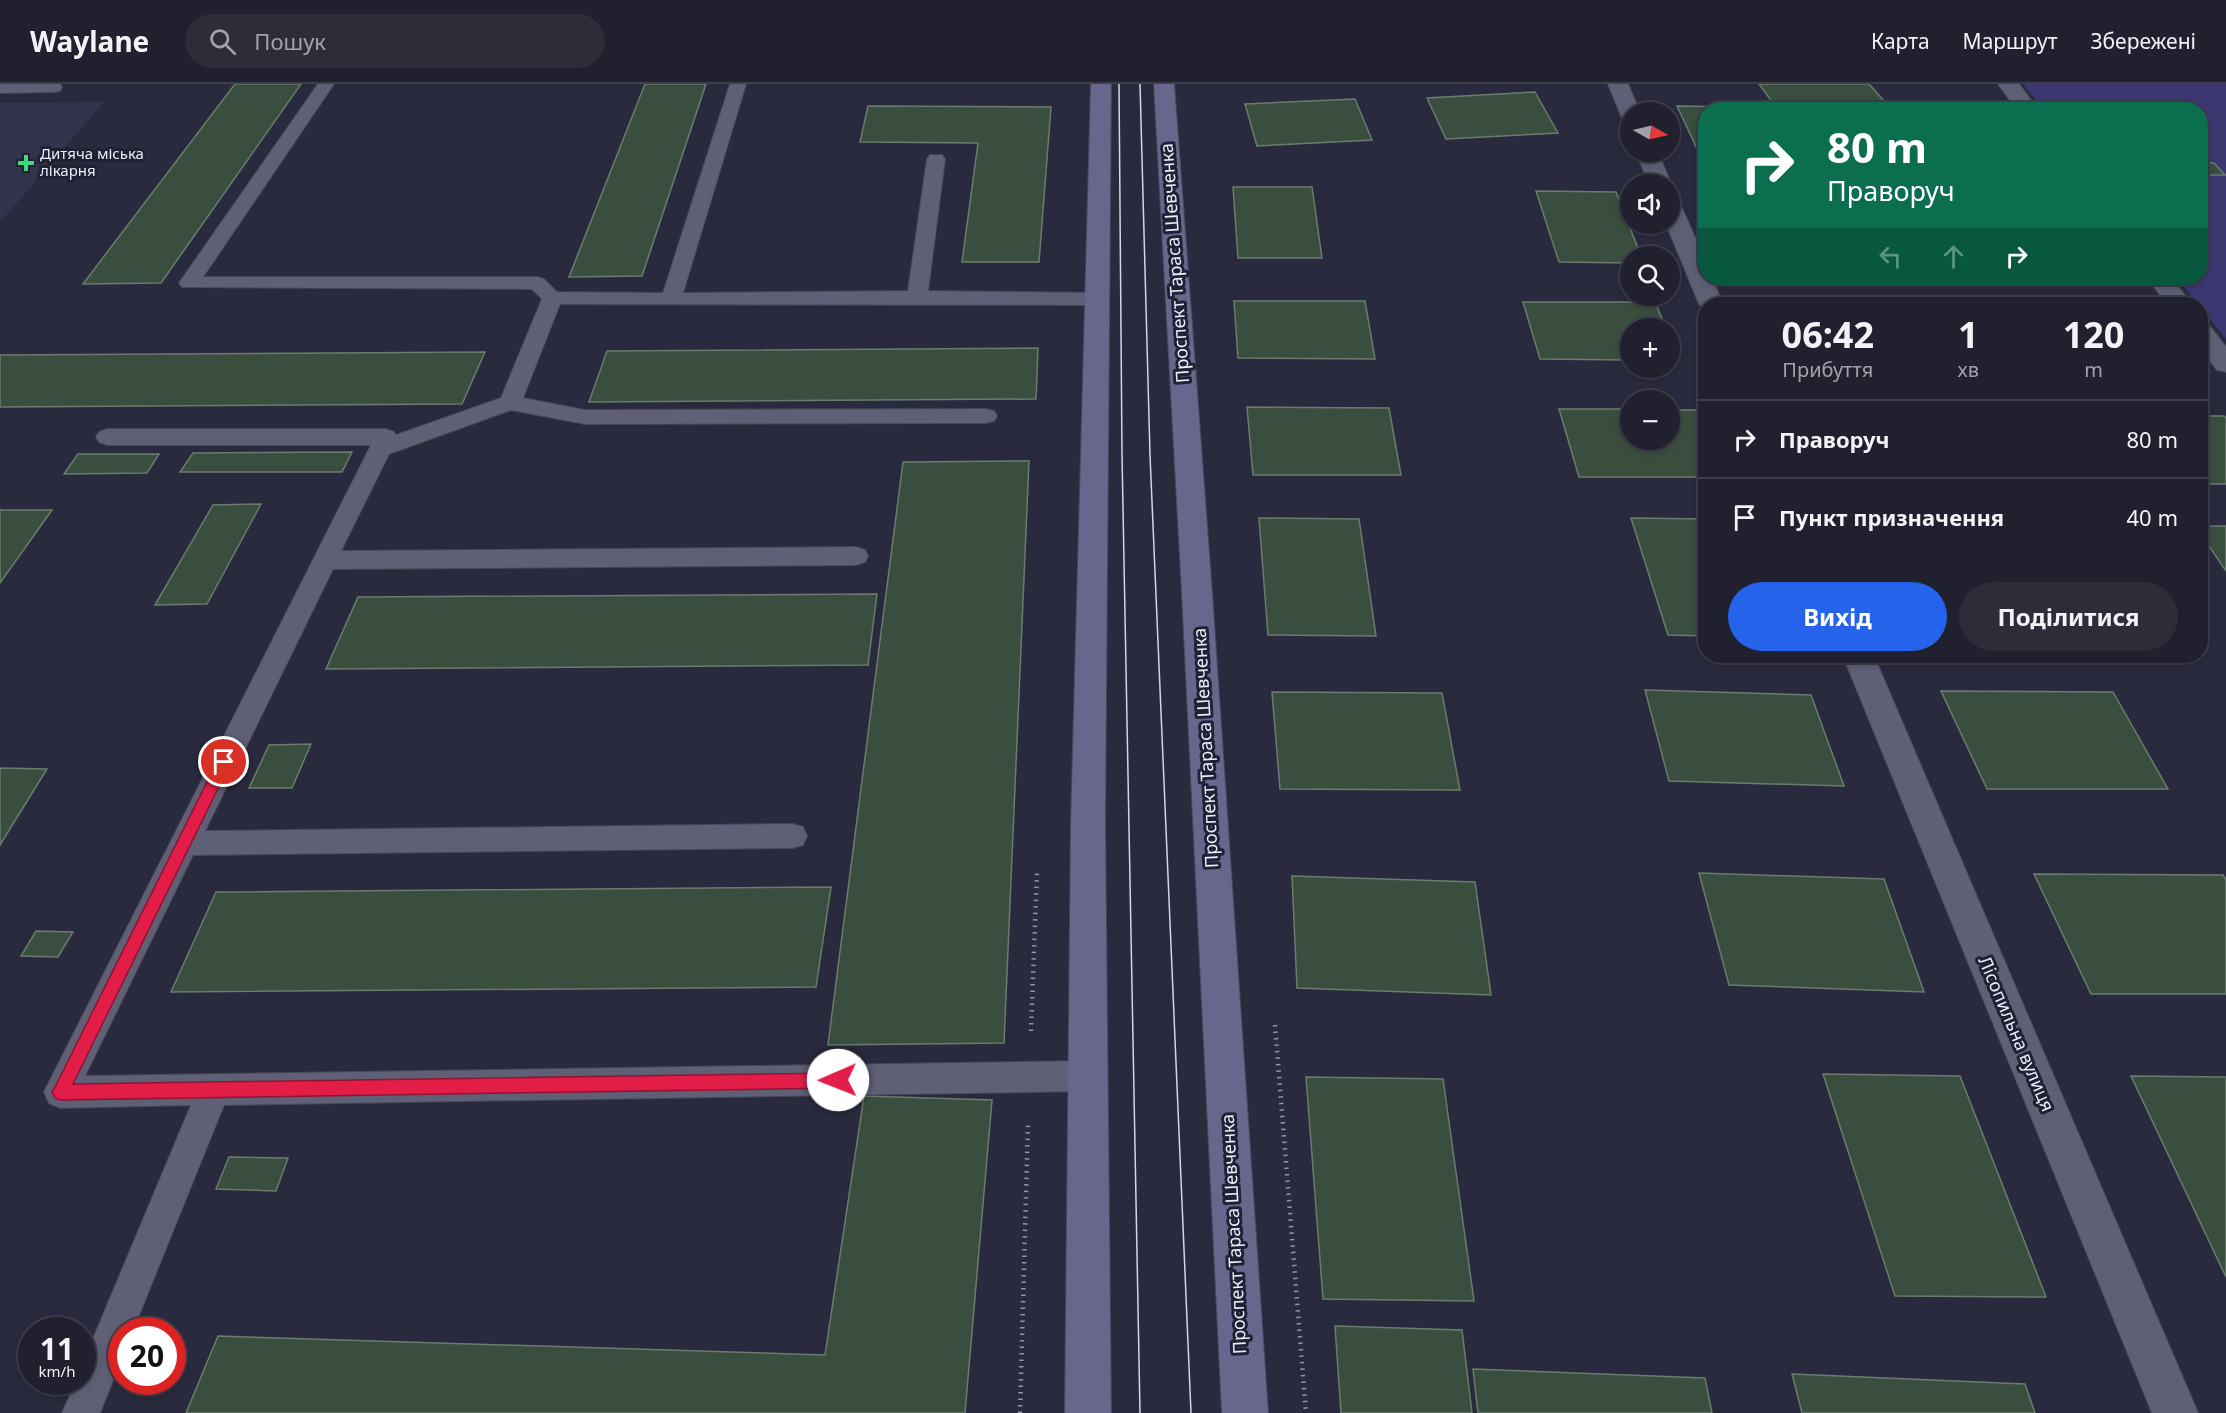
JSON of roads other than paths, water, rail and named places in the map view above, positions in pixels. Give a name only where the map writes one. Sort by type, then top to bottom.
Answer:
[{"type":"main road","points":[[1088,1413],[1088,822],[1095,299],[1101,84]]},
{"type":"main road","name":"Проспект Тараса Шевченка","points":[[1164,84],[1198,605],[1245,1413]]},
{"type":"street","points":[[1618,84],[1625,102]]},
{"type":"street","points":[[2008,84],[2022,102]]},
{"type":"street","points":[[1680,230],[1698,273]]},
{"type":"street","points":[[2165,285],[2174,297]]},
{"type":"street","points":[[2208,341],[2226,364]]},
{"type":"street","name":"Лісопильна вулиця","points":[[1861,663],[2175,1413]]},
{"type":"lane","points":[[326,84],[189,283],[537,283],[552,298],[1095,299]]},
{"type":"lane","points":[[670,299],[738,84]]},
{"type":"lane","points":[[0,88],[54,87]]},
{"type":"lane","points":[[916,297],[936,159]]},
{"type":"lane","points":[[510,403],[552,298]]},
{"type":"lane","points":[[380,449],[510,403],[585,417],[986,416]]},
{"type":"lane","points":[[107,437],[386,436],[60,1092],[1088,1076]]},
{"type":"lane","points":[[324,560],[856,556]]},
{"type":"lane","points":[[184,843],[793,836]]},
{"type":"lane","points":[[81,1413],[214,1089]]},
{"type":"tram line","points":[[1119,84],[1122,455],[1140,1413]]},
{"type":"tram line","points":[[1140,84],[1150,455],[1191,1413]]},
{"type":"place","name":"Дитяча міська лікарня","points":[[26,163]]}]
